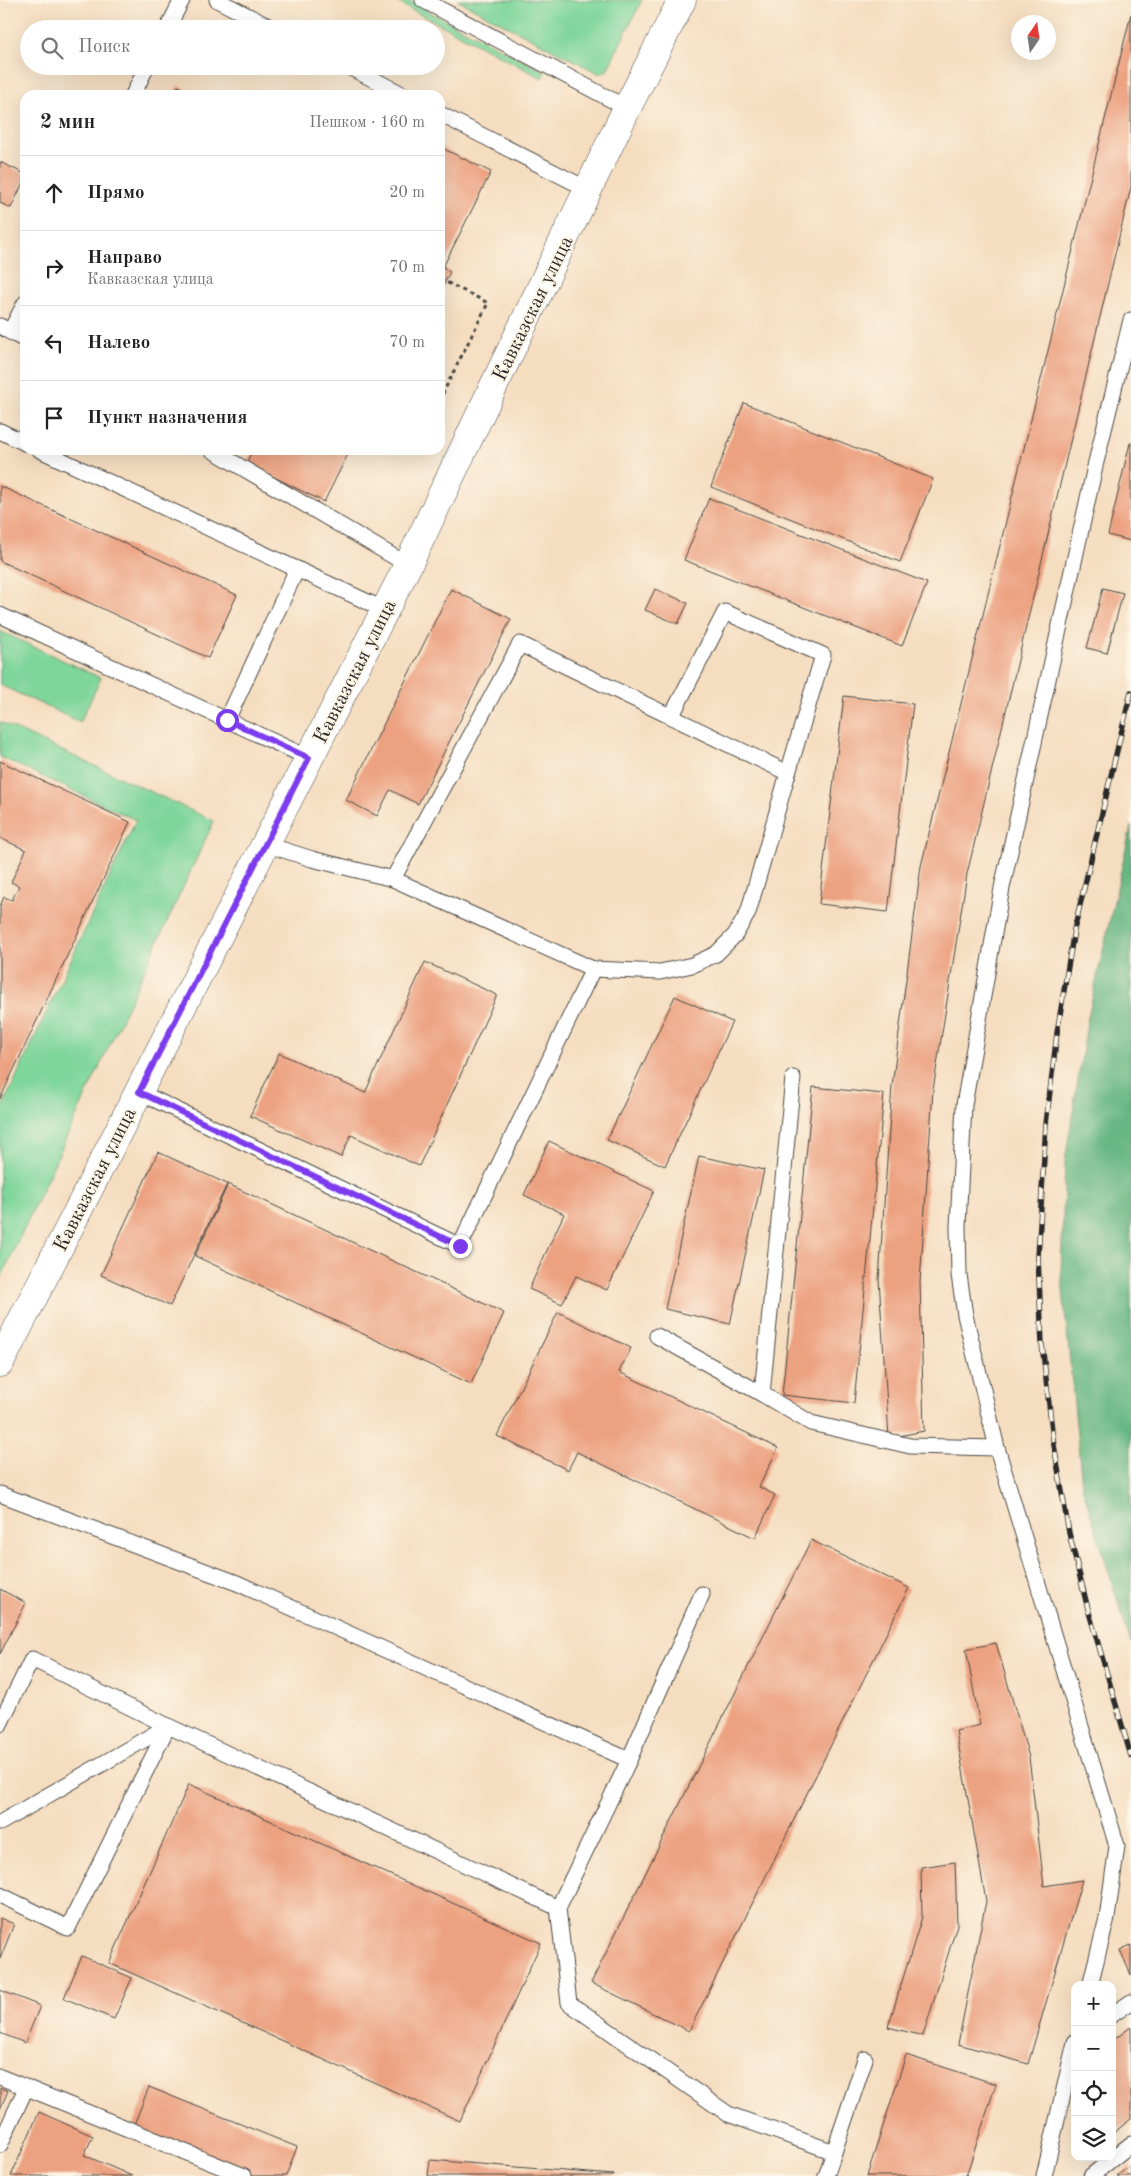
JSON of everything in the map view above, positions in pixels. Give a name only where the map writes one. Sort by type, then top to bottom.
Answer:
[{"type":"street","name":"Кавказская улица","points":[[0,1363],[408,565],[627,108],[682,0]]},
{"type":"lane","points":[[172,20],[182,0]]},
{"type":"lane","points":[[218,0],[257,20]]},
{"type":"lane","points":[[423,0],[627,108]]},
{"type":"lane","points":[[135,90],[143,75]]},
{"type":"lane","points":[[365,75],[394,90]]},
{"type":"lane","points":[[445,117],[589,190]]},
{"type":"lane","points":[[20,310],[5,329],[20,337]]},
{"type":"lane","points":[[1091,1981],[1107,1918],[1117,1846],[997,1448],[966,1315],[959,1275],[958,1226],[964,1105],[1002,888],[1096,462],[1131,320]]},
{"type":"lane","points":[[0,431],[20,441]]},
{"type":"lane","points":[[51,455],[385,610]]},
{"type":"lane","points":[[221,455],[408,565]]},
{"type":"lane","points":[[227,720],[297,569]]},
{"type":"lane","points":[[265,844],[312,859],[393,880],[593,969],[660,972],[692,965],[716,954],[735,935],[748,913],[823,654],[725,612],[671,717]]},
{"type":"lane","points":[[0,615],[309,758]]},
{"type":"lane","points":[[393,880],[520,644],[788,773]]},
{"type":"lane","points":[[139,1092],[460,1246],[593,969]]},
{"type":"lane","points":[[762,1394],[793,1078]]},
{"type":"lane","points":[[657,1336],[811,1423],[910,1446],[997,1448]]},
{"type":"lane","points":[[0,1494],[237,1583],[629,1760]]},
{"type":"lane","points":[[702,1594],[629,1760],[558,1908],[569,2003],[728,2114],[834,2152]]},
{"type":"lane","points":[[0,1724],[32,1659],[168,1726],[558,1908]]},
{"type":"lane","points":[[0,1822],[168,1726]]},
{"type":"lane","points":[[0,1895],[68,1928],[168,1726]]},
{"type":"lane","points":[[1116,2012],[1131,2002]]},
{"type":"lane","points":[[826,2176],[865,2059]]},
{"type":"lane","points":[[1044,2176],[1071,2060]]},
{"type":"lane","points":[[0,2077],[244,2176]]},
{"type":"lane","points":[[0,2146],[26,2088]]},
{"type":"lane","points":[[1091,2176],[1131,2144]]},
{"type":"path","points":[[445,282],[488,303],[445,389]]},
{"type":"green space","points":[[393,0],[407,0],[545,72],[542,78],[445,27],[445,20],[431,20]]},
{"type":"green space","points":[[457,0],[642,0],[607,70],[600,74]]},
{"type":"green space","points":[[0,631],[101,678],[80,722],[0,685]]},
{"type":"green space","points":[[0,722],[214,821],[0,1280],[0,1112],[136,820],[0,757]]},
{"type":"green space","points":[[1131,826],[1131,1644],[1082,1486],[1061,1270],[1065,1161],[1088,1017]]},
{"type":"building","points":[[1131,14],[1131,187],[967,874],[933,1090],[920,1282],[924,1431],[889,1438],[879,1279],[892,1086],[921,866]]},
{"type":"building","points":[[178,86],[186,90],[176,90]]},
{"type":"building","points":[[445,149],[491,172],[445,263]]},
{"type":"building","points":[[0,162],[20,172],[20,189],[11,208],[0,203]]},
{"type":"building","points":[[445,268],[450,272],[445,282]]},
{"type":"building","points":[[744,403],[933,479],[900,562],[711,487]]},
{"type":"building","points":[[1131,443],[1131,541],[1108,535]]},
{"type":"building","points":[[250,455],[348,455],[324,502],[246,463]]},
{"type":"building","points":[[0,486],[237,595],[208,658],[0,561]]},
{"type":"building","points":[[709,498],[927,583],[902,646],[684,560]]},
{"type":"building","points":[[1103,588],[1123,593],[1107,653],[1087,648]]},
{"type":"building","points":[[451,589],[511,619],[418,804],[390,790],[377,816],[346,800]]},
{"type":"building","points":[[655,589],[688,603],[678,624],[645,610]]},
{"type":"building","points":[[844,696],[913,704],[888,912],[819,904]]},
{"type":"building","points":[[0,761],[130,822],[0,1099],[0,906],[4,897],[12,900],[19,886],[11,882],[26,850],[0,838]]},
{"type":"building","points":[[425,962],[497,995],[419,1166],[351,1135],[341,1157],[250,1116],[279,1053],[365,1093]]},
{"type":"building","points":[[675,996],[732,1022],[665,1166],[607,1140]]},
{"type":"building","points":[[813,1087],[884,1094],[854,1403],[782,1395]]},
{"type":"building","points":[[549,1141],[654,1191],[607,1290],[576,1276],[562,1304],[529,1289],[564,1214],[524,1195]]},
{"type":"building","points":[[158,1152],[227,1184],[170,1306],[101,1275]]},
{"type":"building","points":[[699,1156],[764,1170],[730,1324],[665,1309]]},
{"type":"building","points":[[228,1184],[504,1313],[471,1384],[195,1256]]},
{"type":"building","points":[[558,1312],[631,1348],[619,1372],[778,1448],[759,1487],[775,1495],[755,1538],[577,1452],[568,1470],[497,1436]]},
{"type":"building","points":[[811,1540],[909,1588],[689,2031],[591,1983]]},
{"type":"building","points":[[0,1589],[26,1603],[0,1654]]},
{"type":"building","points":[[996,1643],[1029,1757],[1044,1886],[1082,1880],[1028,2064],[958,2044],[986,1901],[956,1731],[980,1725],[966,1649]]},
{"type":"building","points":[[189,1784],[541,1943],[460,2121],[109,1963]]},
{"type":"building","points":[[955,1862],[957,1925],[923,2036],[888,2027],[922,1917],[921,1867]]},
{"type":"building","points":[[0,1918],[14,1924],[0,1959]]},
{"type":"building","points":[[1131,1945],[1131,1975],[1120,1950]]},
{"type":"building","points":[[82,1956],[132,1978],[114,2019],[64,1998]]},
{"type":"building","points":[[0,1990],[40,2006],[25,2043],[0,2033]]},
{"type":"building","points":[[1131,2027],[1131,2119],[1116,2131],[1116,2071],[1116,2038]]},
{"type":"building","points":[[906,2055],[996,2084],[966,2176],[867,2176]]},
{"type":"building","points":[[149,2087],[297,2147],[286,2176],[238,2176],[131,2132]]},
{"type":"building","points":[[0,2088],[8,2091],[0,2109]]},
{"type":"building","points":[[39,2112],[93,2136],[84,2155],[132,2176],[11,2176]]},
{"type":"building","points":[[430,2160],[614,2175],[614,2176],[428,2176]]},
{"type":"building","points":[[1131,2165],[1131,2176],[1117,2176]]},
{"type":"railway","points":[[1131,692],[1074,930],[1057,1033],[1046,1124],[1038,1257],[1042,1344],[1053,1439],[1069,1533],[1088,1609],[1131,1756]]},
{"type":"route","points":[[227,720],[309,758],[139,1092],[460,1246]]}]
